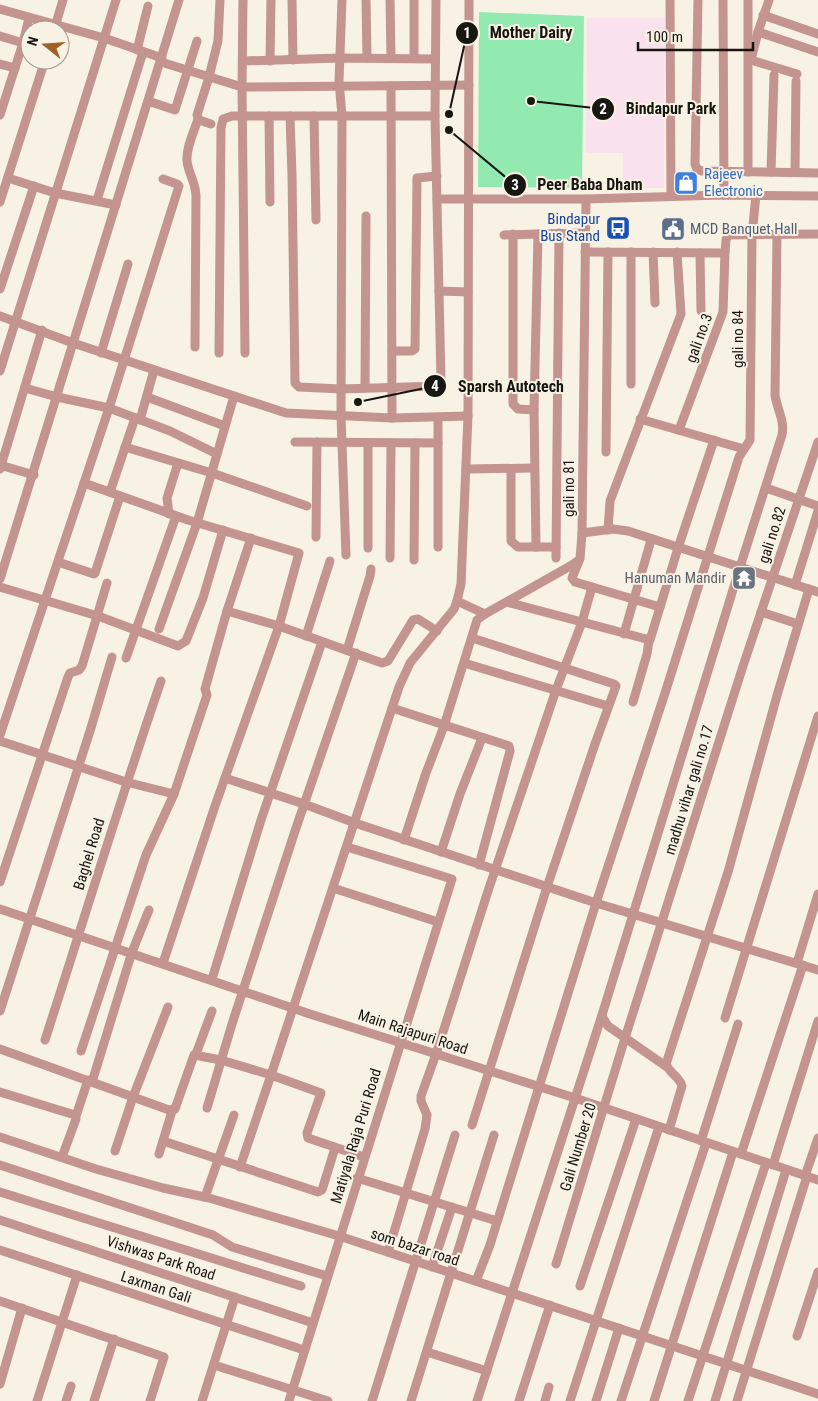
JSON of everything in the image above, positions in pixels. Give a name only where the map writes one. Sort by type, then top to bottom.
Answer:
[{"type":"street","points":[[58,20],[64,0]]},
{"type":"street","points":[[0,371],[116,0]]},
{"type":"street","points":[[0,579],[34,475],[179,0]]},
{"type":"street","points":[[195,347],[196,195],[187,155],[218,41],[220,0]]},
{"type":"street","points":[[243,0],[242,116],[245,353]]},
{"type":"street","points":[[270,61],[271,0]]},
{"type":"street","points":[[292,0],[293,60]]},
{"type":"street","points":[[342,0],[339,86],[342,116],[340,416],[346,555]]},
{"type":"street","points":[[366,0],[367,58]]},
{"type":"street","points":[[390,0],[391,58]]},
{"type":"street","points":[[414,0],[414,57]]},
{"type":"street","points":[[290,116],[294,380],[296,385],[299,387],[341,389],[437,386],[441,384],[435,58],[436,0]]},
{"type":"street","points":[[240,1167],[404,673],[418,651],[437,631],[458,602],[464,546],[468,416],[469,0]]},
{"type":"street","points":[[670,0],[671,195]]},
{"type":"street","points":[[698,0],[695,164],[697,169],[723,172],[818,173]]},
{"type":"street","points":[[723,0],[724,195]]},
{"type":"street","points":[[748,0],[748,172]]},
{"type":"street","points":[[769,0],[751,60],[797,77],[795,172]]},
{"type":"street","points":[[97,200],[140,51],[148,6]]},
{"type":"street","points":[[0,9],[34,20]]},
{"type":"street","points":[[763,15],[818,34]]},
{"type":"street","points":[[70,31],[104,38],[188,70],[242,87],[469,85]]},
{"type":"street","points":[[758,32],[818,52]]},
{"type":"street","points":[[0,36],[20,42]]},
{"type":"street","points":[[148,101],[175,110],[197,41]]},
{"type":"street","points":[[0,115],[3,93],[16,68],[20,54]]},
{"type":"street","points":[[243,61],[435,58]]},
{"type":"street","points":[[0,64],[16,68]]},
{"type":"street","points":[[0,202],[42,70]]},
{"type":"street","points":[[771,172],[774,75]]},
{"type":"street","points":[[391,86],[392,418]]},
{"type":"street","points":[[219,353],[221,122],[226,117],[242,116],[436,116]]},
{"type":"street","points":[[269,116],[270,202]]},
{"type":"street","points":[[314,116],[316,220]]},
{"type":"street","points":[[198,119],[211,124]]},
{"type":"street","points":[[392,351],[412,351],[415,349],[417,178],[437,176]]},
{"type":"street","points":[[8,178],[55,193],[116,205]]},
{"type":"street","points":[[0,735],[109,408],[179,186],[162,179]]},
{"type":"street","points":[[0,290],[34,186]]},
{"type":"street","points":[[437,199],[586,199],[671,195],[818,196]]},
{"type":"street","name":"gali no 84","points":[[476,1281],[540,1087],[596,903],[666,690],[706,558],[739,457],[747,446],[751,435],[752,235],[756,195]]},
{"type":"street","name":"gali no 81","points":[[586,199],[582,533],[622,530],[814,591]]},
{"type":"street","points":[[365,388],[366,216]]},
{"type":"street","points":[[556,558],[559,233]]},
{"type":"street","points":[[534,410],[518,410],[513,404],[508,234],[585,233]]},
{"type":"street","points":[[536,547],[534,410],[538,234]]},
{"type":"street","points":[[585,252],[725,252],[728,236],[818,234]]},
{"type":"street","points":[[477,1401],[634,915],[783,429],[776,395],[777,235]]},
{"type":"street","points":[[606,452],[608,252]]},
{"type":"street","points":[[631,252],[631,384]]},
{"type":"street","points":[[653,252],[655,303]]},
{"type":"street","points":[[608,530],[610,501],[681,314],[677,252]]},
{"type":"street","name":"gali no.3","points":[[679,430],[723,312],[725,252]]},
{"type":"street","points":[[700,253],[701,311]]},
{"type":"street","points":[[101,353],[128,264]]},
{"type":"street","points":[[439,291],[468,292]]},
{"type":"street","points":[[0,316],[124,361],[280,412],[392,418],[468,416]]},
{"type":"street","points":[[34,475],[0,466],[42,330]]},
{"type":"street","points":[[110,492],[125,447],[147,397],[154,370]]},
{"type":"street","points":[[25,388],[109,408],[170,431],[217,454]]},
{"type":"street","points":[[159,629],[197,523],[234,396]]},
{"type":"street","points":[[147,397],[225,426]]},
{"type":"street","points":[[438,418],[438,547]]},
{"type":"street","points":[[640,420],[714,440],[747,446]]},
{"type":"street","points":[[633,702],[647,654],[649,640],[652,637],[678,548],[714,440]]},
{"type":"street","points":[[295,442],[438,443]]},
{"type":"street","points":[[316,537],[317,442]]},
{"type":"street","name":"gali no.82","points":[[743,666],[818,442]]},
{"type":"street","points":[[368,443],[368,548]]},
{"type":"street","points":[[390,558],[391,443]]},
{"type":"street","points":[[414,560],[415,443]]},
{"type":"street","points":[[125,447],[212,473],[306,506]]},
{"type":"street","points":[[126,658],[173,515],[166,498],[178,463]]},
{"type":"street","points":[[467,469],[534,468]]},
{"type":"street","points":[[511,469],[511,542],[518,547],[556,547]]},
{"type":"street","points":[[84,483],[197,523],[299,553],[279,626],[224,778],[163,963]]},
{"type":"street","points":[[766,488],[818,506]]},
{"type":"street","points":[[58,562],[95,573],[120,496]]},
{"type":"street","points":[[795,585],[818,511]]},
{"type":"street","points":[[0,587],[98,616],[178,646],[186,641],[203,598],[222,530]]},
{"type":"street","points":[[582,533],[580,559],[572,580],[660,607]]},
{"type":"street","points":[[81,1051],[114,947],[146,856],[174,794],[207,695],[205,689],[227,611],[251,538]]},
{"type":"street","points":[[624,634],[651,540]]},
{"type":"street","points":[[404,840],[444,726],[477,620],[580,559]]},
{"type":"street","points":[[306,636],[330,561]]},
{"type":"street","points":[[207,1108],[351,652],[370,576],[370,568]]},
{"type":"street","points":[[0,882],[69,674],[79,670],[82,666],[107,583]]},
{"type":"street","points":[[388,1252],[425,1129],[427,1115],[421,1101],[421,1096],[495,870],[556,690],[582,622],[592,587]]},
{"type":"street","points":[[667,1067],[667,1061],[746,809],[798,624],[814,591]]},
{"type":"street","points":[[458,602],[485,614]]},
{"type":"street","points":[[507,602],[649,640]]},
{"type":"street","points":[[227,611],[279,626],[378,663],[388,661],[409,625],[416,618],[437,631]]},
{"type":"street","points":[[761,612],[798,624]]},
{"type":"street","points":[[472,638],[614,684],[615,690],[547,888],[472,1125]]},
{"type":"street","points":[[212,980],[261,820],[322,642]]},
{"type":"street","points":[[0,1010],[112,657]]},
{"type":"street","points":[[464,663],[608,706]]},
{"type":"street","name":"madhu vihar gali no.17","points":[[625,1038],[743,666]]},
{"type":"street","name":"Baghel Road","points":[[45,1040],[80,935],[126,782],[160,681]]},
{"type":"street","points":[[392,708],[444,726],[506,744],[510,748],[479,865]]},
{"type":"street","points":[[725,1018],[748,949],[818,716]]},
{"type":"street","points":[[441,852],[462,788],[482,738]]},
{"type":"street","points":[[0,741],[126,782],[174,794]]},
{"type":"street","points":[[224,778],[547,888],[818,970]]},
{"type":"street","name":"Matiyala Raja Puri Road","points":[[289,1401],[357,1178],[452,879],[347,847]]},
{"type":"street","points":[[333,888],[438,922]]},
{"type":"street","points":[[654,1401],[800,964],[818,894]]},
{"type":"street","name":"Main Rajapuri Road","points":[[0,909],[294,1008],[575,1098],[818,1180]]},
{"type":"street","points":[[62,1157],[90,1081],[132,952],[149,910]]},
{"type":"street","points":[[115,1151],[133,1097],[168,1007]]},
{"type":"street","points":[[159,1154],[172,1111],[176,1106],[193,1056],[196,1054],[212,1011]]},
{"type":"street","points":[[602,1014],[608,1026],[667,1067],[681,1081],[682,1086],[669,1130]]},
{"type":"street","points":[[688,1401],[818,1021]]},
{"type":"street","points":[[621,1401],[704,1142],[738,1024]]},
{"type":"street","name":"Gali Number 20","points":[[556,1264],[625,1038]]},
{"type":"street","points":[[0,1050],[172,1111]]},
{"type":"street","points":[[196,1054],[271,1075],[320,1092],[321,1095],[307,1136],[311,1140],[364,1157]]},
{"type":"street","points":[[0,1092],[76,1116]]},
{"type":"street","points":[[205,1197],[234,1115]]},
{"type":"street","points":[[580,1286],[636,1119]]},
{"type":"street","points":[[570,1401],[659,1127]]},
{"type":"street","points":[[372,1401],[455,1135]]},
{"type":"street","points":[[411,1401],[494,1135]]},
{"type":"street","name":"som bazar road","points":[[0,1137],[163,1188],[205,1197],[339,1236],[818,1394]]},
{"type":"street","points":[[737,1401],[818,1138]]},
{"type":"street","points":[[163,1141],[320,1192],[335,1148]]},
{"type":"street","points":[[0,1165],[213,1235],[232,1247],[327,1276]]},
{"type":"street","points":[[715,1401],[786,1170]]},
{"type":"street","points":[[357,1178],[497,1221]]},
{"type":"street","points":[[0,1192],[301,1286]]},
{"type":"street","points":[[432,1266],[452,1207]]},
{"type":"street","name":"Vishwas Park Road","points":[[0,1220],[313,1323]]},
{"type":"street","name":"Laxman Gali","points":[[0,1250],[304,1350]]},
{"type":"street","points":[[797,1336],[818,1272]]},
{"type":"street","points":[[37,1401],[77,1275]]},
{"type":"street","points":[[202,1401],[235,1298]]},
{"type":"street","points":[[0,1301],[164,1357],[150,1401]]},
{"type":"street","points":[[519,1401],[550,1305]]},
{"type":"street","points":[[0,1384],[22,1308]]},
{"type":"street","points":[[596,1401],[619,1328]]},
{"type":"street","points":[[94,1401],[114,1339]]},
{"type":"street","points":[[426,1352],[487,1371]]},
{"type":"street","points":[[214,1365],[328,1401]]},
{"type":"street","points":[[66,1401],[71,1386]]},
{"type":"street","points":[[545,1401],[549,1387]]},
{"type":"shaded area","points":[[587,18],[665,18],[664,188],[623,188],[623,153],[586,153]]},
{"type":"green space","points":[[479,12],[584,16],[582,188],[478,187]]},
{"type":"place","name":"Bindapur Park","points":[[531,101]]},
{"type":"place","name":"Mother Dairy","points":[[449,114]]},
{"type":"place","name":"Peer Baba Dham","points":[[449,130]]},
{"type":"place","name":"Rajeev Electronic","points":[[686,183]]},
{"type":"place","name":"Bindapur Bus Stand","points":[[618,228]]},
{"type":"place","name":"MCD Banquet Hall","points":[[673,229]]},
{"type":"place","name":"Sparsh Autotech","points":[[358,402]]},
{"type":"place","name":"Hanuman Mandir","points":[[744,578]]}]
